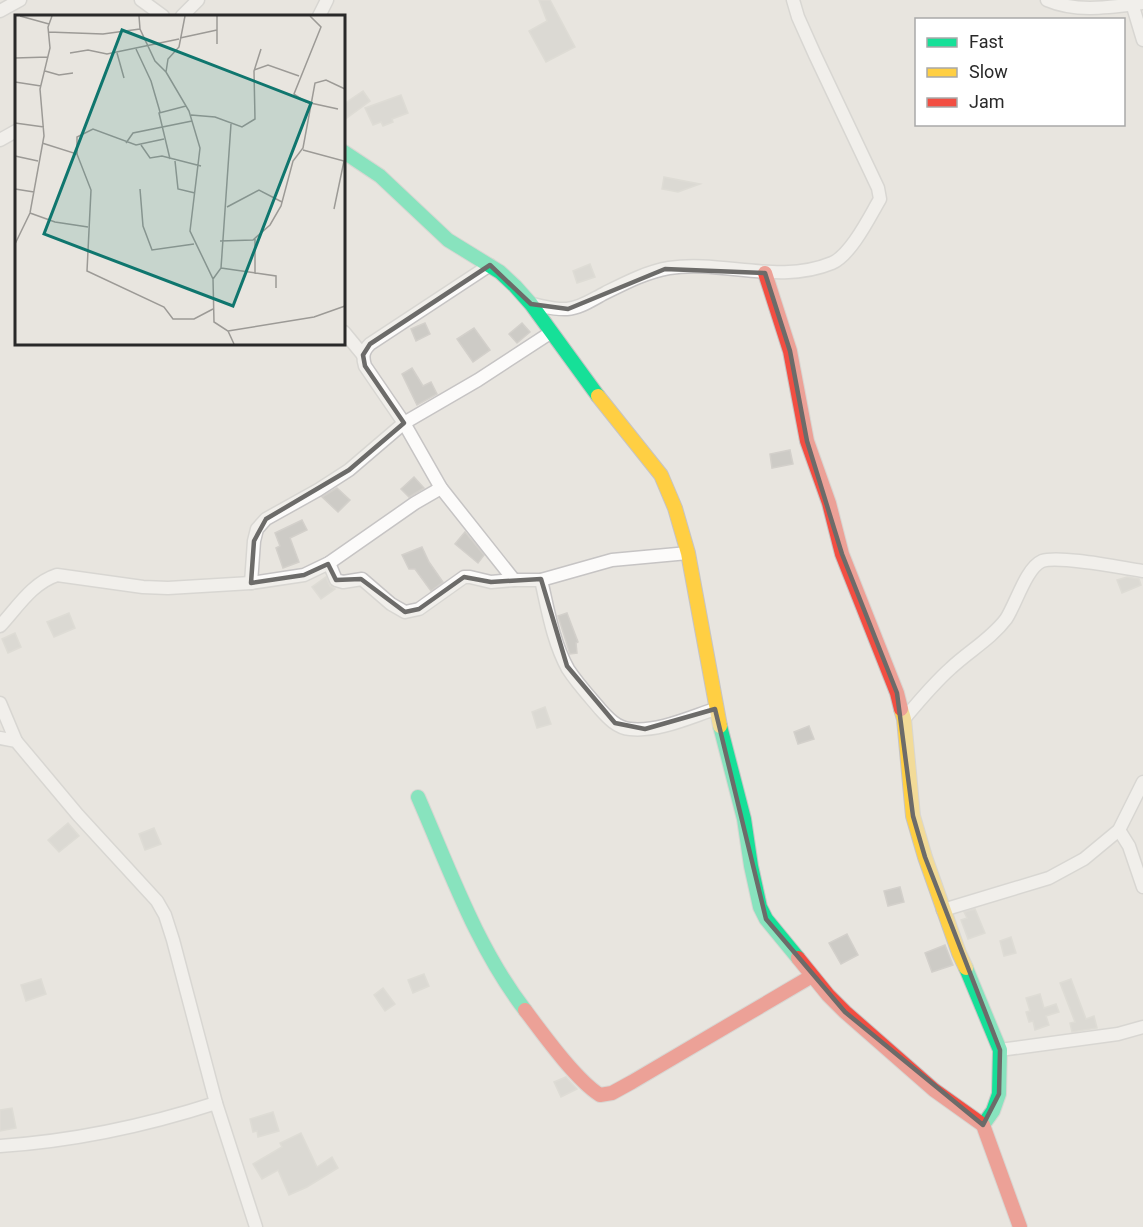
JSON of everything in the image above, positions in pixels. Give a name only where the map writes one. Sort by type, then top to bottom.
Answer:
[{"type":"street","points":[[0,11],[20,0]]},
{"type":"street","points":[[141,0],[162,15]]},
{"type":"street","points":[[183,15],[198,0]]},
{"type":"street","points":[[320,15],[327,0]]},
{"type":"street","points":[[531,304],[568,309],[641,276],[666,269],[686,266],[765,273],[801,273],[835,262],[844,255],[880,199],[878,188],[815,55],[793,0]]},
{"type":"street","points":[[1047,0],[1061,6],[1084,8],[1112,8],[1136,3],[1143,40]]},
{"type":"street","points":[[0,140],[15,132]]},
{"type":"street","points":[[345,153],[380,176],[448,240],[490,265],[508,279],[531,304],[612,416],[661,475],[675,508],[688,553],[715,709],[744,819],[760,908],[766,919],[836,1004],[934,1090],[983,1125],[1020,1227]]},
{"type":"street","points":[[363,355],[370,344],[490,265]]},
{"type":"street","points":[[765,273],[790,351],[807,441],[829,503],[842,554],[897,693],[904,719],[913,816],[924,856],[959,953],[1000,1050],[999,1094],[993,1111],[983,1125]]},
{"type":"street","points":[[345,333],[363,355],[365,366],[404,423],[441,488],[514,580]]},
{"type":"street","points":[[251,583],[254,541],[257,529],[266,519],[349,470],[404,423],[478,380],[550,333]]},
{"type":"street","points":[[0,626],[36,586],[57,575],[143,587],[204,587],[251,583],[314,572],[415,503],[441,488]]},
{"type":"street","points":[[329,563],[336,580],[343,582],[362,579],[391,604],[405,612],[419,609],[464,578],[470,577],[491,582],[541,580],[612,560],[688,553]]},
{"type":"street","points":[[904,719],[948,670],[992,635],[1006,618],[1029,574],[1042,562],[1049,560],[1087,562],[1143,572]]},
{"type":"street","points":[[541,580],[549,615],[567,666],[594,702],[615,723],[630,729],[645,729],[666,725],[715,709]]},
{"type":"street","points":[[0,703],[16,741],[78,815],[157,901],[165,915],[216,1103],[256,1227]]},
{"type":"street","points":[[0,738],[16,741]]},
{"type":"street","points":[[943,910],[1049,878],[1084,859],[1119,830],[1143,782]]},
{"type":"street","points":[[418,797],[472,924],[505,983],[551,1045],[592,1090],[600,1095],[612,1093],[632,1082],[812,976]]},
{"type":"street","points":[[1119,830],[1129,846],[1143,886]]},
{"type":"street","points":[[1000,1050],[1109,1035],[1143,1027]]},
{"type":"street","points":[[0,1146],[83,1137],[216,1103]]},
{"type":"highlighted area","points":[[490,265],[531,304],[568,309],[665,269],[765,273],[790,351],[807,441],[842,554],[897,693],[913,816],[925,857],[1000,1050],[999,1094],[983,1125],[845,1012],[766,919],[715,709],[645,729],[615,723],[567,666],[541,579],[491,582],[464,577],[419,609],[405,612],[361,579],[336,580],[328,564],[304,575],[251,583],[254,541],[266,519],[349,470],[404,423],[365,366],[363,355],[370,344],[414,314]]},
{"type":"building","points":[[539,0],[550,0],[575,47],[546,62],[529,31],[547,21]]},
{"type":"building","points":[[363,91],[370,101],[345,119],[345,103]]},
{"type":"building","points":[[401,95],[408,113],[392,119],[393,122],[383,126],[381,122],[373,125],[365,108]]},
{"type":"building","points":[[664,177],[700,184],[678,192],[662,189]]},
{"type":"building","points":[[590,264],[595,277],[577,283],[573,271]]},
{"type":"building","points":[[425,323],[430,334],[416,341],[411,329]]},
{"type":"building","points":[[522,323],[530,332],[517,343],[509,334]]},
{"type":"building","points":[[474,328],[490,350],[473,362],[457,339]]},
{"type":"building","points":[[412,368],[423,386],[431,382],[437,394],[417,405],[402,374]]},
{"type":"building","points":[[790,450],[793,464],[772,468],[770,454]]},
{"type":"building","points":[[414,477],[424,488],[409,497],[401,489]]},
{"type":"building","points":[[337,488],[350,500],[338,512],[322,497]]},
{"type":"building","points":[[302,520],[307,530],[290,538],[299,562],[283,568],[276,548],[280,546],[275,533]]},
{"type":"building","points":[[465,532],[484,555],[478,563],[455,544]]},
{"type":"building","points":[[422,547],[443,582],[431,591],[415,569],[409,569],[402,555]]},
{"type":"building","points":[[326,577],[330,586],[335,589],[321,599],[312,587]]},
{"type":"building","points":[[1127,577],[1139,579],[1141,585],[1122,593],[1117,580]]},
{"type":"building","points":[[69,613],[75,628],[54,637],[47,622]]},
{"type":"building","points":[[567,613],[578,642],[576,643],[577,653],[570,654],[558,616]]},
{"type":"building","points":[[15,633],[21,647],[8,653],[2,639]]},
{"type":"building","points":[[545,707],[551,724],[537,728],[532,712]]},
{"type":"building","points":[[809,726],[814,739],[798,744],[794,732]]},
{"type":"building","points":[[68,823],[79,836],[59,852],[48,840]]},
{"type":"building","points":[[154,828],[161,844],[145,850],[139,834]]},
{"type":"building","points":[[900,887],[904,902],[888,906],[884,891]]},
{"type":"building","points":[[975,909],[985,933],[968,939],[961,920],[967,918],[964,912]]},
{"type":"building","points":[[847,934],[858,955],[841,964],[829,943]]},
{"type":"building","points":[[1011,937],[1016,953],[1004,956],[1000,941]]},
{"type":"building","points":[[945,945],[953,965],[932,972],[925,953]]},
{"type":"building","points":[[424,974],[429,986],[413,993],[408,980]]},
{"type":"building","points":[[41,979],[46,994],[26,1001],[21,985]]},
{"type":"building","points":[[1071,979],[1086,1019],[1094,1016],[1097,1028],[1072,1032],[1070,1023],[1075,1022],[1060,983]]},
{"type":"building","points":[[383,988],[395,1004],[385,1011],[374,995]]},
{"type":"building","points":[[1040,994],[1044,1008],[1056,1004],[1059,1012],[1046,1016],[1049,1025],[1035,1030],[1033,1021],[1029,1022],[1026,1012],[1030,1011],[1026,998]]},
{"type":"building","points":[[566,1077],[577,1089],[561,1097],[554,1082]]},
{"type":"building","points":[[12,1108],[16,1128],[0,1131],[0,1110]]},
{"type":"building","points":[[273,1112],[279,1131],[258,1137],[257,1131],[253,1132],[250,1119]]},
{"type":"building","points":[[301,1133],[317,1167],[332,1157],[338,1168],[289,1195],[278,1170],[262,1179],[253,1164],[282,1147],[280,1143]]},
{"type":"traffic: fast","points":[[345,153],[380,176],[448,240],[500,272],[515,286],[531,304],[598,396]]},
{"type":"traffic: fast","points":[[720,726],[744,819],[760,907],[766,919],[798,958]]},
{"type":"traffic: fast","points":[[418,797],[478,934],[525,1010]]},
{"type":"traffic: fast","points":[[966,968],[1000,1050],[999,1094],[993,1111],[983,1125]]},
{"type":"traffic: slow","points":[[598,396],[661,475],[675,508],[688,553],[720,726]]},
{"type":"traffic: slow","points":[[901,709],[904,719],[913,816],[925,857],[966,968]]},
{"type":"traffic: jam","points":[[765,273],[790,351],[807,441],[829,503],[842,554],[897,693],[901,709]]},
{"type":"traffic: jam","points":[[798,958],[845,1012],[934,1090],[983,1125],[1020,1227]]},
{"type":"traffic: jam","points":[[525,1010],[570,1068],[600,1095],[612,1093],[632,1082],[812,976]]}]
